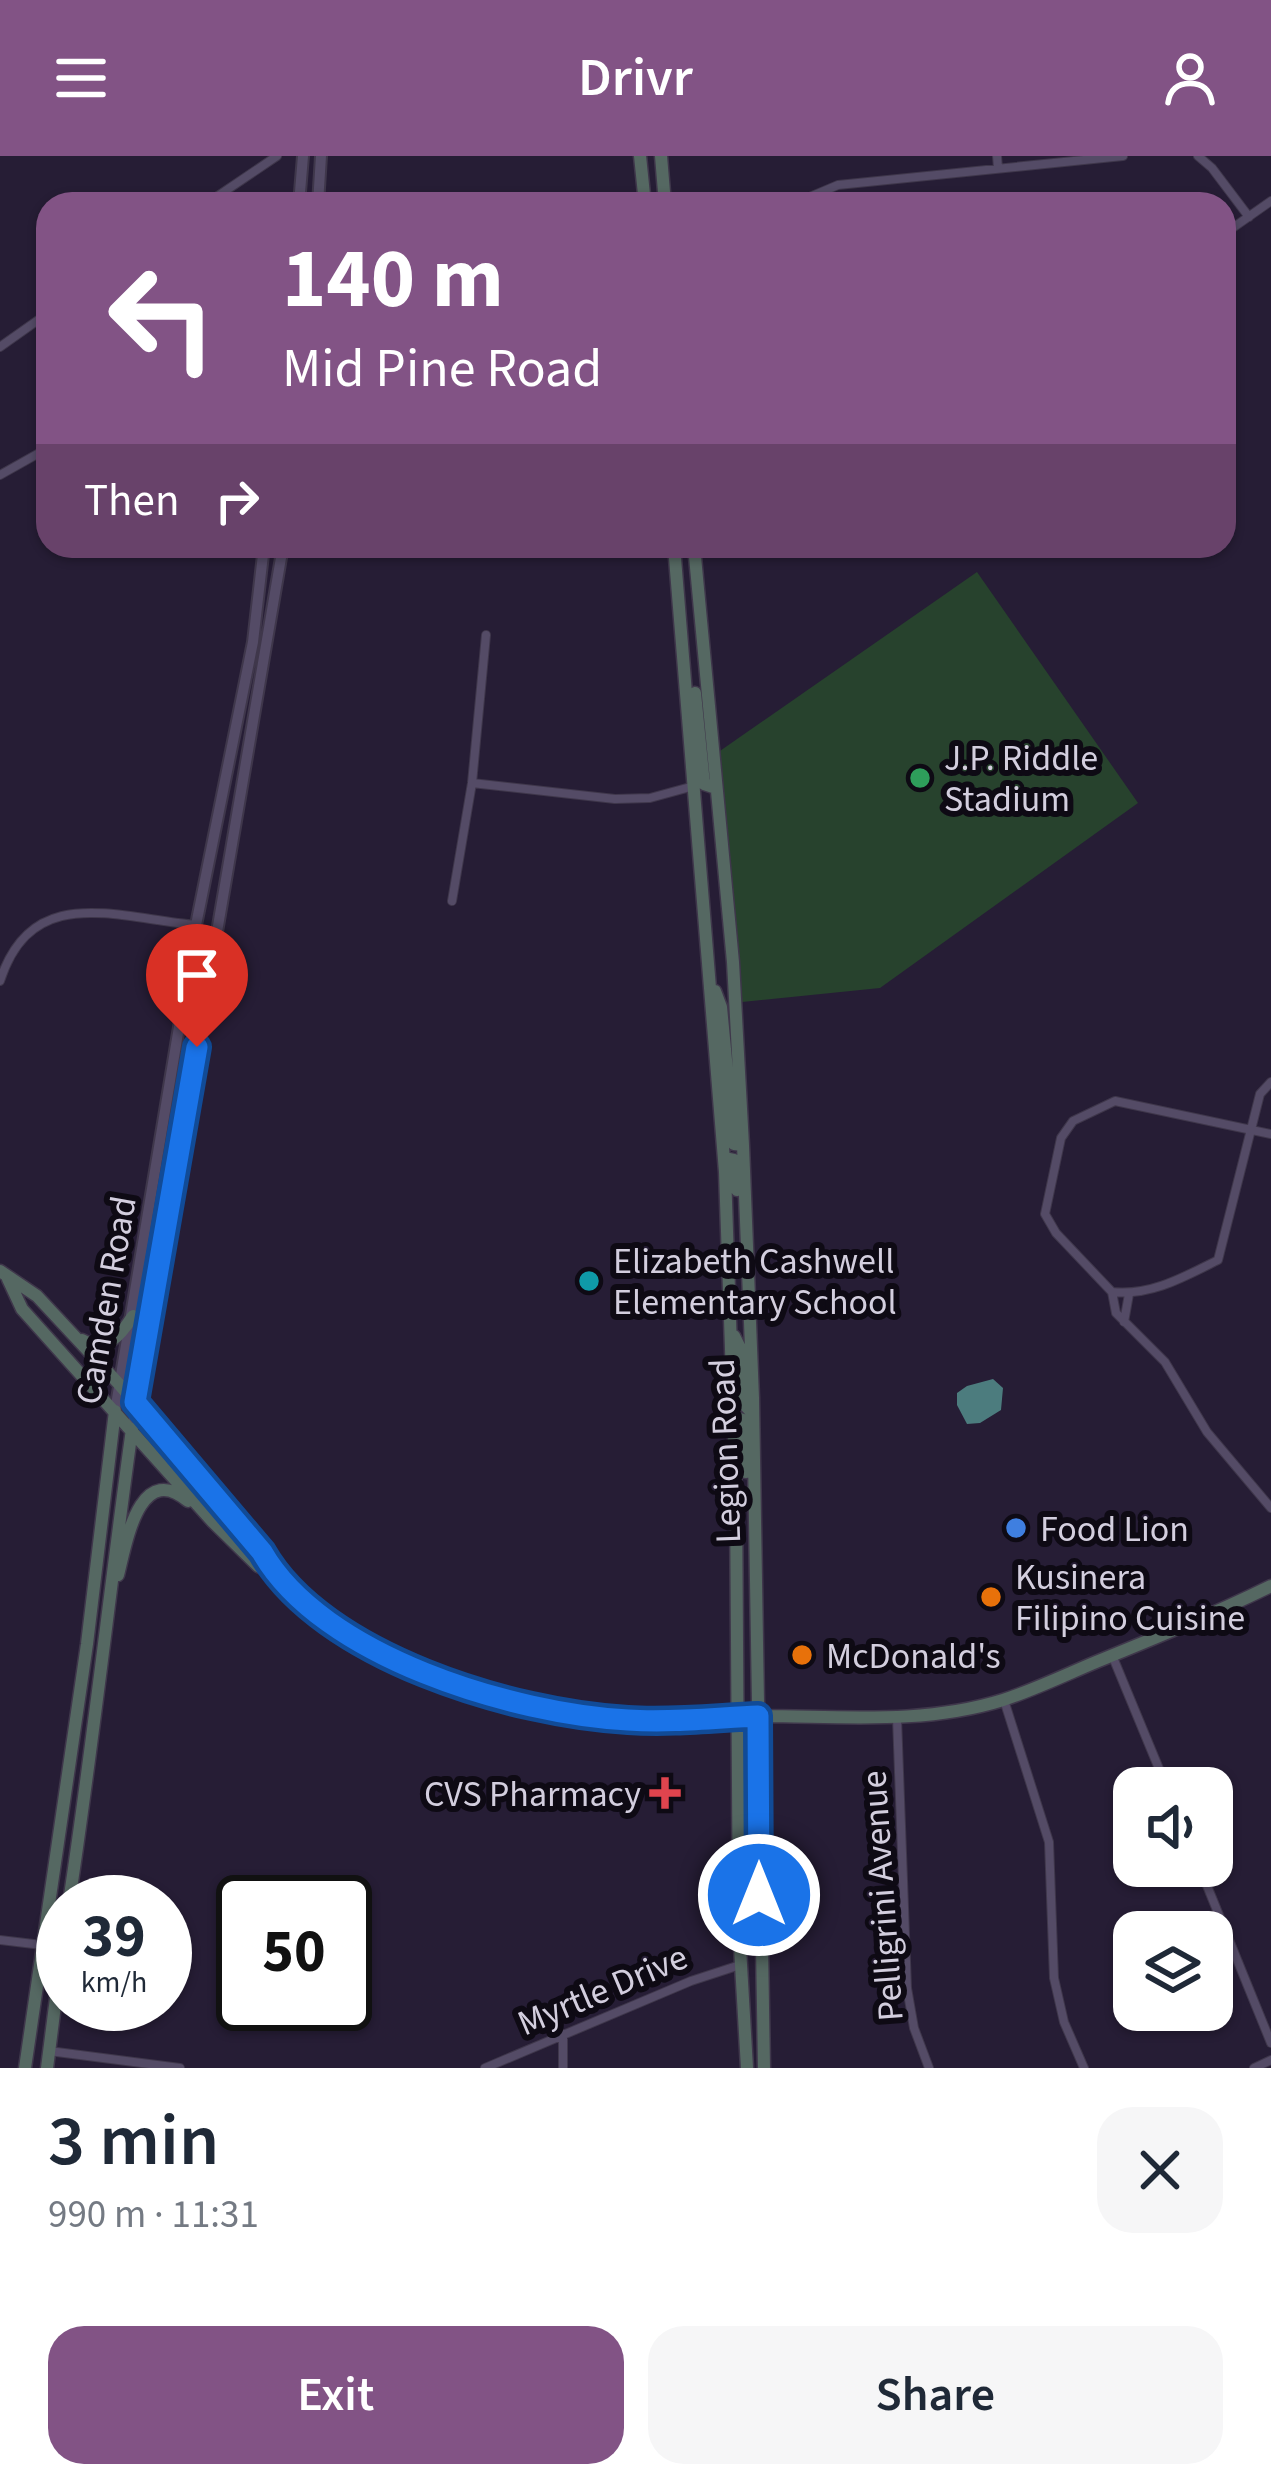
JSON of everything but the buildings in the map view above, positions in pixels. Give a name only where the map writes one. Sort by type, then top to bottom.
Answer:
[{"type":"main road","points":[[640,156],[644,192]]},
{"type":"main road","points":[[661,156],[663,192]]},
{"type":"main road","name":"Legion Road","points":[[675,558],[724,1158],[747,2068]]},
{"type":"main road","name":"Legion Road","points":[[693,558],[733,960],[743,1145],[756,1544],[764,2068]]},
{"type":"main road","points":[[682,640],[691,657],[704,784],[716,788]]},
{"type":"main road","points":[[709,973],[721,1006],[734,1141],[736,1146],[743,1145]]},
{"type":"main road","points":[[724,1158],[735,1163],[742,1282],[749,1304]]},
{"type":"main road","points":[[4,1275],[37,1296],[119,1384],[262,1552],[274,1574]]},
{"type":"main road","points":[[4,1275],[22,1309],[258,1566],[358,1639],[416,1670],[480,1693],[616,1720],[897,1718],[1004,1700],[1271,1586]]},
{"type":"main road","points":[[74,1336],[101,1345],[115,1340],[133,1316]]},
{"type":"main road","points":[[730,1330],[740,1348],[744,1407],[753,1414]]},
{"type":"main road","name":"Camden Road","points":[[54,1875],[116,1411]]},
{"type":"main road","points":[[734,1417],[743,1420],[748,1507],[756,1544]]},
{"type":"main road","name":"Camden Road","points":[[73,1875],[132,1429]]},
{"type":"main road","points":[[103,1634],[139,1505],[158,1491],[170,1490],[213,1522]]},
{"type":"main road","name":"Camden Road","points":[[30,2068],[36,1996]]},
{"type":"main road","points":[[47,2068],[52,2031]]},
{"type":"street","points":[[224,192],[277,156]]},
{"type":"street","points":[[300,192],[303,156]]},
{"type":"street","points":[[319,192],[321,156]]},
{"type":"street","points":[[997,156],[998,168]]},
{"type":"street","points":[[820,192],[838,184],[1123,156]]},
{"type":"street","points":[[1198,156],[1230,192]]},
{"type":"street","points":[[1236,200],[1249,217]]},
{"type":"street","points":[[1236,226],[1271,201]]},
{"type":"street","points":[[0,347],[36,322]]},
{"type":"street","points":[[0,476],[36,455]]},
{"type":"street","name":"Camden Road","points":[[116,1411],[196,925],[253,642],[263,558]]},
{"type":"street","name":"Camden Road","points":[[132,1429],[281,558]]},
{"type":"street","points":[[452,901],[472,782],[486,635]]},
{"type":"street","points":[[472,782],[615,799],[650,798],[694,786]]},
{"type":"street","points":[[0,981],[14,946],[41,921],[104,914],[196,925]]},
{"type":"street","points":[[1271,1082],[1260,1094],[1251,1130],[1218,1260],[1165,1286],[1129,1294],[1112,1292],[1056,1233],[1045,1214],[1061,1138],[1073,1121],[1115,1101],[1251,1130],[1271,1135]]},
{"type":"street","points":[[1112,1292],[1112,1304],[1124,1322],[1165,1362],[1207,1432],[1271,1508]]},
{"type":"street","points":[[1124,1322],[1129,1294]]},
{"type":"street","points":[[1112,1304],[1127,1308]]},
{"type":"street","points":[[1112,1655],[1158,1767]]},
{"type":"street","points":[[1004,1700],[1049,1842],[1054,1978],[1064,2022],[1084,2068]]},
{"type":"street","name":"Pelligrini Avenue","points":[[897,1718],[907,1988],[929,2068]]},
{"type":"street","points":[[1207,1887],[1271,2044]]},
{"type":"street","points":[[0,1940],[36,1945]]},
{"type":"street","name":"Myrtle Drive","points":[[485,2068],[730,1965],[741,1965]]},
{"type":"street","points":[[562,2034],[563,2068]]},
{"type":"street","points":[[49,2051],[180,2068]]},
{"type":"street","points":[[1254,2068],[1271,2060]]},
{"type":"shaded area","name":"J.P. Riddle Stadium","points":[[977,572],[1138,803],[880,988],[742,1002],[717,753]]},
{"type":"shaded area","points":[[993,1379],[1003,1388],[1001,1410],[980,1423],[967,1424],[957,1405],[957,1393]]},
{"type":"place","name":"J.P. Riddle Stadium","points":[[920,778]]},
{"type":"place","name":"Elizabeth Cashwell Elementary School","points":[[589,1281]]},
{"type":"place","name":"Food Lion","points":[[1016,1528]]},
{"type":"place","name":"Kusinera Filipino Cuisine","points":[[991,1597]]},
{"type":"place","name":"McDonald's","points":[[802,1655]]},
{"type":"place","name":"CVS Pharmacy","points":[[665,1793]]},
{"type":"route","points":[[197,1047],[135,1402],[262,1552],[274,1574],[334,1623],[388,1656],[466,1688],[573,1714],[656,1721],[758,1716],[759,1895]]}]
